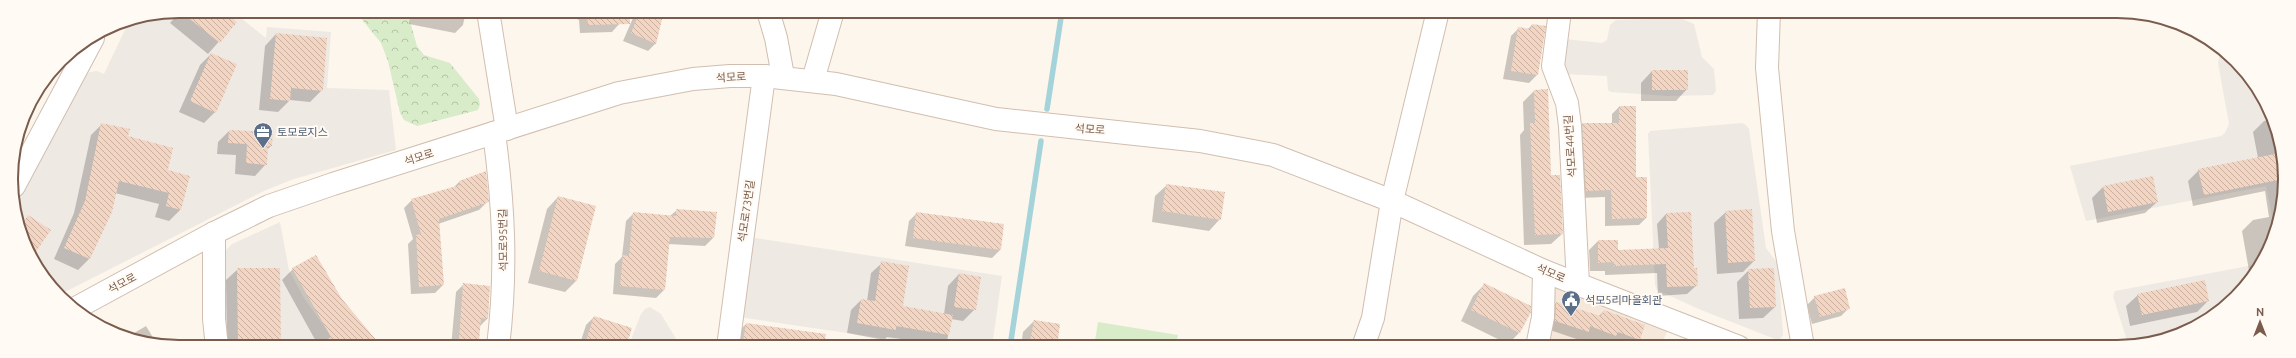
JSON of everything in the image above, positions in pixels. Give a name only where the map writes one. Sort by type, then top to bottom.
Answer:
[{"type":"street","name":"석모로95번길","points":[[489,18],[500,131],[505,260],[499,340]]},
{"type":"street","points":[[770,18],[776,38],[774,76]]},
{"type":"street","points":[[813,80],[830,18]]},
{"type":"street","points":[[1365,340],[1373,318],[1392,200],[1436,18]]},
{"type":"street","name":"석모로44번길","points":[[1559,18],[1553,66],[1566,103],[1570,126],[1578,284]]},
{"type":"street","points":[[1769,18],[1768,68],[1778,181],[1784,231],[1802,340]]},
{"type":"street","points":[[18,178],[76,56]]},
{"type":"street","name":"석모로","points":[[80,306],[214,233],[284,200],[619,93],[652,85],[730,76],[774,76],[813,80],[996,119],[1055,127],[1140,134],[1238,147],[1273,156],[1392,200],[1544,271],[1578,284],[1707,340]]},
{"type":"street","name":"석모로73번길","points":[[729,340],[774,76]]},
{"type":"street","points":[[214,233],[214,319],[216,340]]},
{"type":"street","points":[[1538,340],[1542,317],[1544,271]]},
{"type":"shaded area","points":[[241,18],[266,38],[267,27],[331,32],[327,88],[389,90],[396,150],[294,179],[266,190],[64,292],[51,277],[30,241],[23,221],[19,199],[83,77],[90,72],[97,71],[104,74],[126,27],[137,23],[158,19]]},
{"type":"shaded area","points":[[1680,18],[1694,24],[1702,57],[1714,69],[1716,91],[1713,95],[1668,96],[1611,92],[1608,90],[1607,76],[1563,74],[1565,39],[1602,43],[1607,40],[1610,25],[1616,20]]},
{"type":"shaded area","points":[[2220,55],[2231,65],[2245,81],[2266,117],[2273,137],[2278,168],[2278,190],[2273,221],[2266,186],[2086,221],[2070,166],[2221,136],[2225,133],[2229,124],[2218,63]]},
{"type":"shaded area","points":[[1742,123],[1749,129],[1766,248],[1778,264],[1783,335],[1780,339],[1775,339],[1701,310],[1657,290],[1655,285],[1648,134],[1650,131]]},
{"type":"shaded area","points":[[280,222],[289,270],[304,298],[334,340],[225,340],[222,254],[232,244]]},
{"type":"shaded area","points":[[749,237],[1002,276],[993,340],[895,340],[739,317]]},
{"type":"shaded area","points":[[2253,265],[2231,293],[2206,313],[2179,328],[2159,335],[2138,339],[2127,340],[2113,296],[2115,291]]},
{"type":"shaded area","points":[[1548,281],[1656,323],[1667,332],[1663,340],[1543,340]]},
{"type":"shaded area","points":[[650,307],[661,314],[677,340],[631,340],[641,314],[645,309]]},
{"type":"green space","points":[[361,18],[409,18],[417,46],[424,55],[450,63],[479,99],[480,105],[478,110],[417,126],[404,120],[400,113],[388,61],[381,43]]},
{"type":"green space","points":[[1098,322],[1178,335],[1177,340],[1095,340]]},
{"type":"building","points":[[189,18],[232,18],[237,22],[220,43]]},
{"type":"building","points":[[588,18],[630,18],[630,24],[588,25]]},
{"type":"building","points":[[637,18],[662,18],[656,44],[631,33]]},
{"type":"building","points":[[1532,24],[1546,26],[1538,75],[1511,71],[1518,27],[1531,29]]},
{"type":"building","points":[[276,33],[327,38],[323,91],[291,88],[290,101],[270,99]]},
{"type":"building","points":[[211,53],[237,64],[216,113],[190,101]]},
{"type":"building","points":[[1652,70],[1688,70],[1688,90],[1652,90]]},
{"type":"building","points":[[1548,89],[1551,175],[1560,175],[1563,234],[1535,235],[1530,123],[1535,123],[1534,90]]},
{"type":"building","points":[[1619,106],[1636,106],[1636,177],[1647,177],[1647,218],[1612,219],[1611,190],[1586,191],[1582,123],[1619,123]]},
{"type":"building","points":[[101,123],[130,129],[128,136],[173,148],[168,170],[190,176],[181,210],[166,206],[169,193],[119,181],[112,212],[90,259],[64,248],[85,201]]},
{"type":"building","points":[[229,130],[273,132],[272,146],[268,146],[267,165],[246,163],[247,144],[228,143]]},
{"type":"building","points":[[2276,154],[2278,180],[2204,195],[2198,169]]},
{"type":"building","points":[[486,171],[489,202],[439,219],[444,285],[419,287],[416,235],[421,234],[411,199],[460,185],[459,181]]},
{"type":"building","points":[[2153,176],[2158,202],[2108,212],[2103,186]]},
{"type":"building","points":[[1166,184],[1225,192],[1221,220],[1162,211]]},
{"type":"building","points":[[558,196],[596,206],[577,281],[539,271]]},
{"type":"building","points":[[676,209],[717,212],[714,238],[670,237],[665,290],[620,286],[623,255],[629,256],[633,212],[676,216]]},
{"type":"building","points":[[1752,209],[1755,261],[1728,263],[1725,211]]},
{"type":"building","points":[[916,212],[1004,224],[1001,250],[913,238]]},
{"type":"building","points":[[1691,212],[1694,268],[1697,268],[1698,286],[1667,287],[1666,264],[1614,266],[1614,262],[1598,263],[1598,240],[1618,240],[1618,250],[1668,248],[1666,213]]},
{"type":"building","points":[[28,215],[51,230],[36,252],[30,241],[23,222]]},
{"type":"building","points":[[316,255],[342,299],[376,340],[326,340],[331,337],[292,268]]},
{"type":"building","points":[[881,261],[909,266],[903,306],[953,315],[949,335],[896,326],[896,330],[857,323],[861,299],[875,301]]},
{"type":"building","points":[[237,268],[280,268],[281,340],[238,340]]},
{"type":"building","points":[[1774,268],[1776,307],[1750,308],[1748,269]]},
{"type":"building","points":[[959,273],[981,277],[976,310],[954,307]]},
{"type":"building","points":[[2205,280],[2209,301],[2142,315],[2137,294]]},
{"type":"building","points":[[463,283],[490,286],[488,319],[481,318],[479,340],[459,340]]},
{"type":"building","points":[[1484,283],[1531,306],[1531,312],[1520,333],[1471,310]]},
{"type":"building","points":[[1845,288],[1850,309],[1820,317],[1814,296]]},
{"type":"building","points":[[1556,302],[1601,316],[1604,310],[1645,325],[1640,340],[1618,332],[1616,336],[1590,326],[1589,332],[1555,321]]},
{"type":"building","points":[[594,316],[632,328],[628,340],[586,340]]},
{"type":"building","points":[[1034,320],[1060,324],[1058,340],[1030,340]]},
{"type":"building","points":[[746,323],[826,334],[825,340],[743,340]]},
{"type":"waterway","points":[[1047,109],[1061,18]]},
{"type":"waterway","points":[[1011,340],[1041,141]]},
{"type":"place","name":"토모로지스","points":[[263,149]]},
{"type":"place","name":"석모5리마을회관","points":[[1571,317]]}]
